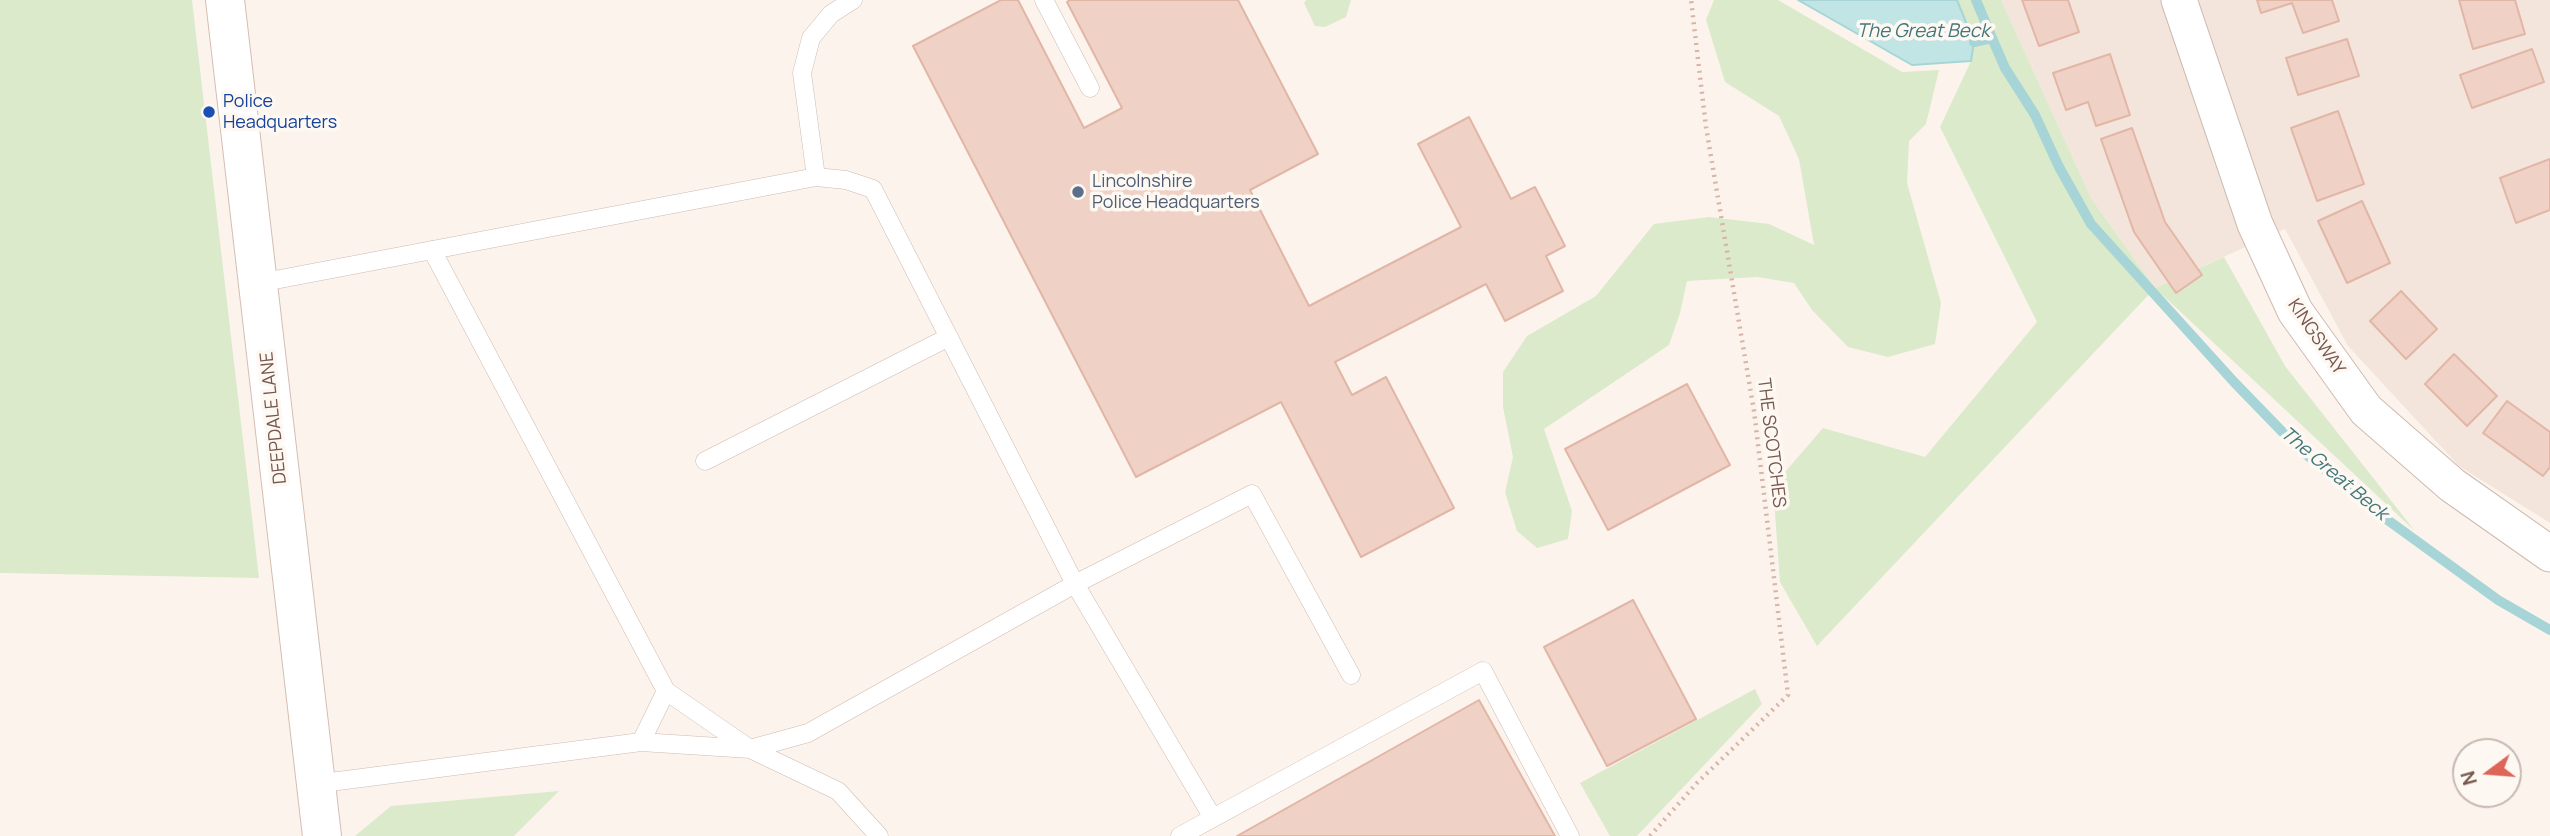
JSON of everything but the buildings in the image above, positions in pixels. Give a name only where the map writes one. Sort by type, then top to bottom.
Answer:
[{"type":"street","name":"DEEPDALE LANE","points":[[225,0],[321,836]]},
{"type":"street","name":"KINGSWAY","points":[[2179,0],[2255,224],[2295,311],[2366,410],[2452,485],[2550,554]]},
{"type":"lane","points":[[816,177],[802,73],[811,38],[831,14],[853,0]]},
{"type":"lane","points":[[1044,0],[1090,88]]},
{"type":"lane","points":[[259,283],[816,177],[846,180],[873,189],[1075,584],[1213,818]]},
{"type":"lane","points":[[432,250],[666,691],[750,748],[838,790],[879,836]]},
{"type":"lane","points":[[705,461],[948,337]]},
{"type":"lane","points":[[315,784],[641,742],[750,748],[808,733],[1075,584],[1252,494],[1351,675]]},
{"type":"lane","points":[[1180,836],[1483,671],[1570,836]]},
{"type":"lane","points":[[641,742],[666,691]]},
{"type":"path","name":"THE SCOTCHES","points":[[1650,836],[1697,783],[1788,695],[1754,411],[1706,127],[1691,0]]},
{"type":"shaded area","points":[[2001,0],[2550,0],[2550,523],[2459,466],[2348,346],[2285,229],[2155,288],[2091,198]]},
{"type":"green space","points":[[0,0],[192,0],[259,578],[0,573]]},
{"type":"green space","points":[[1306,0],[1351,0],[1346,17],[1325,27],[1315,26],[1304,3]]},
{"type":"green space","points":[[1714,0],[1778,0],[1902,72],[1939,70],[1926,124],[1909,141],[1907,183],[1941,303],[1935,344],[1888,357],[1848,347],[1812,310],[1794,283],[1757,277],[1687,281],[1669,345],[1544,429],[1572,511],[1568,539],[1537,548],[1517,531],[1505,492],[1513,457],[1503,407],[1503,372],[1527,336],[1596,296],[1654,224],[1709,217],[1769,224],[1814,245],[1799,159],[1779,116],[1725,82],[1706,20]]},
{"type":"green space","points":[[1957,0],[2001,0],[2091,198],[2155,288],[1817,646],[1780,582],[1773,486],[1823,428],[1925,457],[2037,322],[1940,127],[1971,61],[1974,42]]},
{"type":"green space","points":[[2224,257],[2285,366],[2415,531],[2155,288]]},
{"type":"green space","points":[[1755,689],[1762,704],[1637,836],[1610,836],[1580,783]]},
{"type":"green space","points":[[559,791],[514,836],[355,836],[391,806]]},
{"type":"water","name":"The Great Beck","points":[[1798,0],[1957,0],[1974,42],[1971,61],[1912,65]]},
{"type":"waterway","name":"The Great Beck","points":[[1976,0],[1992,38]]},
{"type":"waterway","name":"The Great Beck","points":[[1974,42],[1992,38],[2005,68],[2035,115],[2059,167],[2091,224],[2234,382],[2297,447],[2389,521],[2498,600],[2550,630]]},
{"type":"place","name":"Police Headquarters","points":[[209,112]]},
{"type":"place","name":"Lincolnshire Police Headquarters","points":[[1078,192]]}]
